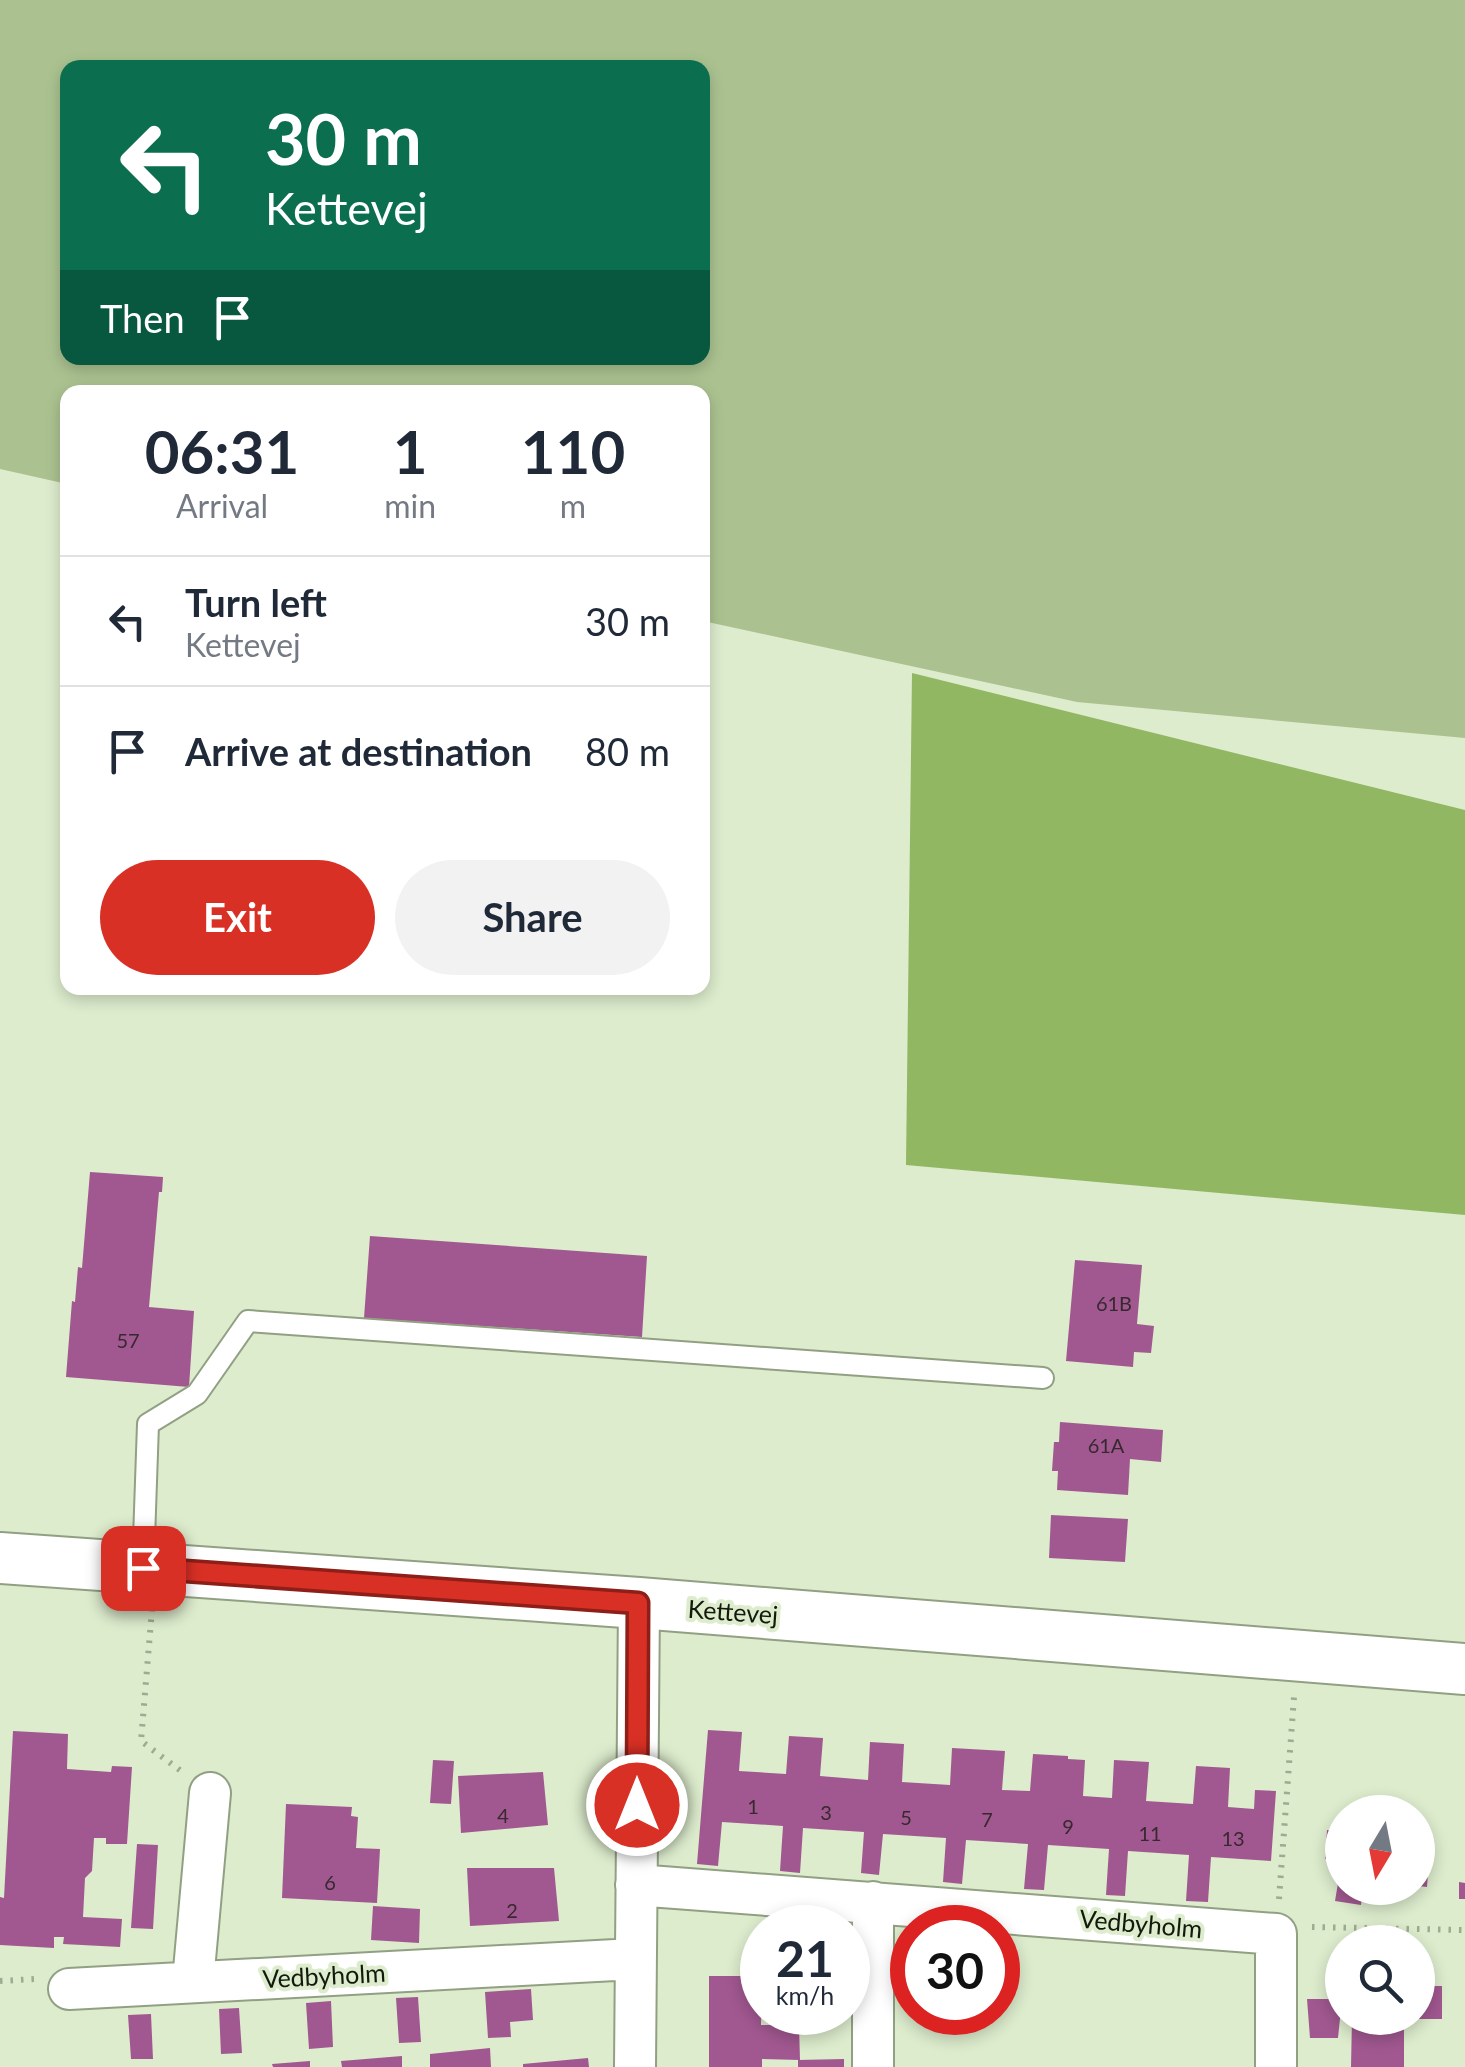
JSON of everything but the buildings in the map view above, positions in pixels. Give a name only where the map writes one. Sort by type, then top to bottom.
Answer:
[{"type":"street","name":"Kettevej","points":[[0,1558],[638,1603],[1465,1669]]},
{"type":"street","points":[[634,2067],[638,1603]]},
{"type":"street","points":[[193,1981],[210,1794]]},
{"type":"street","name":"Vedbyholm","points":[[636,1884],[1276,1934]]},
{"type":"street","points":[[873,1902],[873,2067]]},
{"type":"street","points":[[1276,1934],[1276,2067]]},
{"type":"street","name":"Vedbyholm","points":[[69,1989],[634,1959]]},
{"type":"lane","points":[[149,1568],[148,1424],[197,1394],[248,1321],[1043,1378]]},
{"type":"path","points":[[149,1568],[141,1741],[210,1794]]},
{"type":"path","points":[[1297,1656],[1276,1934],[1302,1926],[1465,1930]]},
{"type":"green space","points":[[0,0],[1465,0],[1465,738],[1077,702],[710,623],[710,385],[60,385],[60,482],[0,469]]},
{"type":"green space","points":[[912,673],[1465,810],[1465,1215],[906,1165]]},
{"type":"route","points":[[143,1568],[638,1603],[637,1805]]}]
